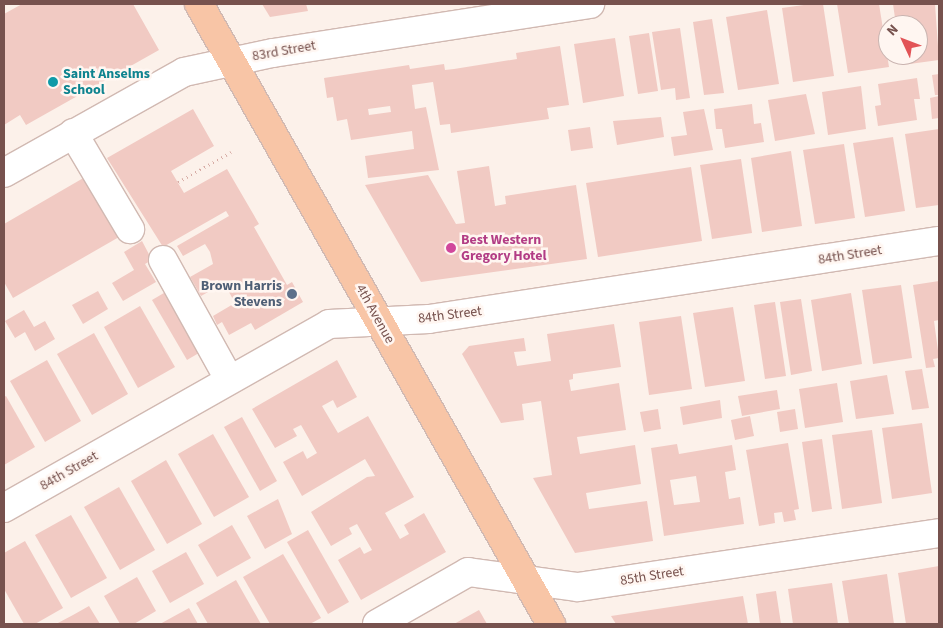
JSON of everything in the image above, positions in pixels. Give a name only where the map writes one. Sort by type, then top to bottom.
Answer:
[{"type":"main road","name":"4th Avenue","points":[[199,4],[550,624]]},
{"type":"street","name":"83rd Street","points":[[4,173],[184,72],[231,61],[590,4]]},
{"type":"street","points":[[73,133],[130,230]]},
{"type":"street","name":"84th Street","points":[[4,508],[329,324],[439,317],[939,241]]},
{"type":"street","points":[[163,260],[229,379]]},
{"type":"street","name":"85th Street","points":[[377,624],[468,572],[578,587],[939,533]]},
{"type":"path","points":[[178,182],[231,152]]},
{"type":"building","name":"Saint Anselms School","points":[[22,4],[133,4],[159,50],[26,125],[20,115],[4,125],[4,14]]},
{"type":"building","points":[[262,4],[306,4],[308,11],[270,17]]},
{"type":"building","points":[[823,4],[834,76],[793,82],[782,8]]},
{"type":"building","points":[[837,4],[879,4],[881,15],[878,15],[878,65],[889,65],[889,67],[848,73]]},
{"type":"building","points":[[893,4],[935,4],[939,60],[928,61],[928,15],[895,15]]},
{"type":"building","points":[[767,10],[779,84],[738,90],[726,17]]},
{"type":"building","points":[[712,19],[724,93],[704,95],[693,22]]},
{"type":"building","points":[[680,28],[690,98],[676,100],[675,88],[661,90],[652,32]]},
{"type":"building","points":[[649,33],[658,91],[638,94],[629,36]]},
{"type":"building","points":[[615,38],[624,96],[583,103],[574,44]]},
{"type":"building","points":[[560,46],[569,105],[547,108],[549,119],[451,133],[450,124],[440,125],[433,82],[412,85],[415,109],[426,107],[439,170],[368,178],[365,156],[414,149],[412,131],[351,140],[347,119],[337,121],[333,97],[327,98],[324,78],[409,65],[410,69],[444,64],[445,70],[454,69],[517,59],[516,53]],"holes":[[[390,106],[391,112],[369,115],[368,109]]]},
{"type":"building","points":[[939,74],[939,95],[935,95],[932,75]]},
{"type":"building","points":[[917,78],[920,99],[914,99],[917,120],[878,126],[875,106],[881,105],[878,84]]},
{"type":"building","points":[[861,86],[866,129],[828,135],[822,92]]},
{"type":"building","points":[[806,94],[815,134],[775,141],[768,100]]},
{"type":"building","points":[[939,96],[939,118],[932,119],[930,98]]},
{"type":"building","points":[[752,104],[754,124],[761,123],[764,142],[725,148],[722,129],[716,129],[714,109]]},
{"type":"building","points":[[193,109],[214,146],[171,171],[184,193],[227,169],[259,224],[254,227],[287,285],[292,282],[303,302],[255,330],[251,323],[229,335],[222,322],[217,325],[213,316],[235,303],[224,283],[201,296],[190,277],[213,264],[210,252],[205,244],[183,256],[177,246],[229,216],[226,211],[163,247],[107,158]]},
{"type":"building","points":[[704,109],[713,150],[674,156],[671,137],[687,135],[683,112]]},
{"type":"building","points":[[661,117],[664,137],[617,145],[613,121]]},
{"type":"building","points":[[590,127],[593,148],[571,151],[568,130]]},
{"type":"building","points":[[939,129],[939,205],[916,208],[905,134]]},
{"type":"building","points":[[893,137],[905,211],[865,217],[853,143]]},
{"type":"building","points":[[844,144],[855,218],[815,224],[803,150]]},
{"type":"building","points":[[791,151],[802,226],[762,232],[751,158]]},
{"type":"building","points":[[741,159],[752,233],[712,239],[700,165]]},
{"type":"building","name":"Best Western Gregory Hotel","points":[[489,166],[495,206],[506,204],[505,196],[576,185],[587,259],[421,282],[365,185],[428,175],[456,224],[465,223],[457,171]]},
{"type":"building","points":[[691,167],[702,241],[598,257],[586,183]]},
{"type":"building","points":[[92,173],[126,233],[13,298],[4,282],[4,224]]},
{"type":"building","points":[[142,241],[152,260],[145,264],[156,282],[123,301],[112,283],[134,270],[124,252]]},
{"type":"building","points":[[939,281],[939,320],[934,321],[939,358],[933,359],[935,367],[926,368],[913,285]]},
{"type":"building","points":[[901,285],[912,358],[873,364],[862,290]]},
{"type":"building","points":[[169,290],[204,350],[187,360],[152,300]]},
{"type":"building","points":[[98,291],[108,309],[83,324],[72,305]]},
{"type":"building","points":[[851,293],[862,364],[822,371],[811,300]]},
{"type":"building","points":[[801,299],[812,371],[791,375],[780,302]]},
{"type":"building","points":[[775,302],[786,376],[765,379],[754,305]]},
{"type":"building","points":[[140,306],[175,367],[138,388],[104,327]]},
{"type":"building","points":[[733,307],[745,381],[705,387],[693,313]]},
{"type":"building","points":[[24,310],[34,327],[45,321],[55,339],[35,351],[25,332],[15,338],[5,321]]},
{"type":"building","points":[[681,316],[692,389],[649,395],[639,322]]},
{"type":"building","points":[[614,324],[621,367],[573,374],[573,379],[569,380],[571,391],[619,383],[626,430],[577,437],[580,454],[635,445],[641,484],[586,493],[589,509],[647,501],[653,541],[575,553],[533,478],[552,475],[541,401],[522,404],[524,420],[501,423],[462,354],[469,346],[524,338],[526,351],[514,352],[517,366],[551,361],[547,334]]},
{"type":"building","points":[[94,333],[128,394],[92,415],[57,354]]},
{"type":"building","points":[[47,360],[81,421],[45,442],[10,381]]},
{"type":"building","points":[[337,360],[357,397],[337,408],[333,400],[322,406],[338,433],[368,416],[414,497],[385,513],[400,539],[409,534],[404,525],[424,513],[446,552],[361,600],[338,560],[360,547],[364,554],[372,550],[357,524],[349,528],[352,534],[331,546],[311,512],[367,477],[375,476],[365,459],[302,496],[283,462],[303,451],[307,459],[317,453],[301,425],[293,429],[297,436],[275,448],[252,409]]},
{"type":"building","points":[[922,369],[929,408],[912,410],[905,371]]},
{"type":"building","points":[[887,375],[894,414],[856,419],[850,381]]},
{"type":"building","points":[[837,383],[843,422],[805,428],[799,389]]},
{"type":"building","points":[[777,390],[780,409],[742,416],[738,396]]},
{"type":"building","points":[[6,396],[35,447],[4,465],[4,397]]},
{"type":"building","points":[[720,400],[722,418],[683,425],[680,407]]},
{"type":"building","points":[[658,409],[661,429],[644,432],[640,412]]},
{"type":"building","points":[[795,409],[798,429],[780,432],[777,412]]},
{"type":"building","points":[[750,416],[754,436],[735,440],[731,420]]},
{"type":"building","points":[[242,417],[277,481],[260,491],[224,427]]},
{"type":"building","points":[[922,423],[932,493],[892,499],[882,428]]},
{"type":"building","points":[[872,430],[882,503],[842,509],[832,435]]},
{"type":"building","points":[[213,434],[249,497],[214,517],[178,454]]},
{"type":"building","points":[[822,439],[832,509],[812,512],[802,442]]},
{"type":"building","points":[[788,443],[799,509],[794,510],[796,520],[784,522],[782,512],[774,513],[775,523],[759,526],[746,450]]},
{"type":"building","points":[[677,444],[679,454],[732,445],[736,470],[725,472],[729,499],[740,497],[744,524],[664,536],[651,448]],"holes":[[[696,476],[700,502],[674,505],[670,480]]]},
{"type":"building","points":[[166,460],[202,524],[167,544],[131,481]]},
{"type":"building","points":[[119,487],[155,550],[120,570],[84,507]]},
{"type":"building","points":[[278,499],[292,534],[265,549],[247,516]]},
{"type":"building","points":[[71,515],[107,578],[71,598],[35,535]]},
{"type":"building","points":[[232,525],[251,558],[217,577],[198,545]]},
{"type":"building","points":[[308,530],[349,602],[328,614],[287,542]]},
{"type":"building","points":[[25,541],[63,608],[35,624],[24,624],[4,589],[4,553]]},
{"type":"building","points":[[186,552],[204,584],[170,603],[152,571]]},
{"type":"building","points":[[283,554],[321,618],[310,624],[270,624],[243,577]]},
{"type":"building","points":[[939,566],[939,624],[906,624],[898,573]]},
{"type":"building","points":[[887,574],[894,624],[849,624],[842,581]]},
{"type":"building","points":[[137,577],[156,611],[134,624],[120,624],[104,596]]},
{"type":"building","points":[[236,580],[261,624],[208,624],[196,603]]},
{"type":"building","points":[[832,583],[838,624],[793,624],[788,589]]},
{"type":"building","points":[[776,591],[781,624],[760,624],[756,594]]},
{"type":"building","points":[[743,596],[748,624],[616,624],[611,616]]},
{"type":"building","points":[[89,606],[100,624],[56,624],[73,615]]},
{"type":"building","points":[[189,608],[198,624],[160,624],[169,619]]},
{"type":"building","points":[[479,610],[487,624],[454,624]]},
{"type":"place","name":"Saint Anselms School","points":[[53,82]]},
{"type":"place","name":"Best Western Gregory Hotel","points":[[451,248]]},
{"type":"place","name":"Brown Harris Stevens","points":[[292,294]]}]
